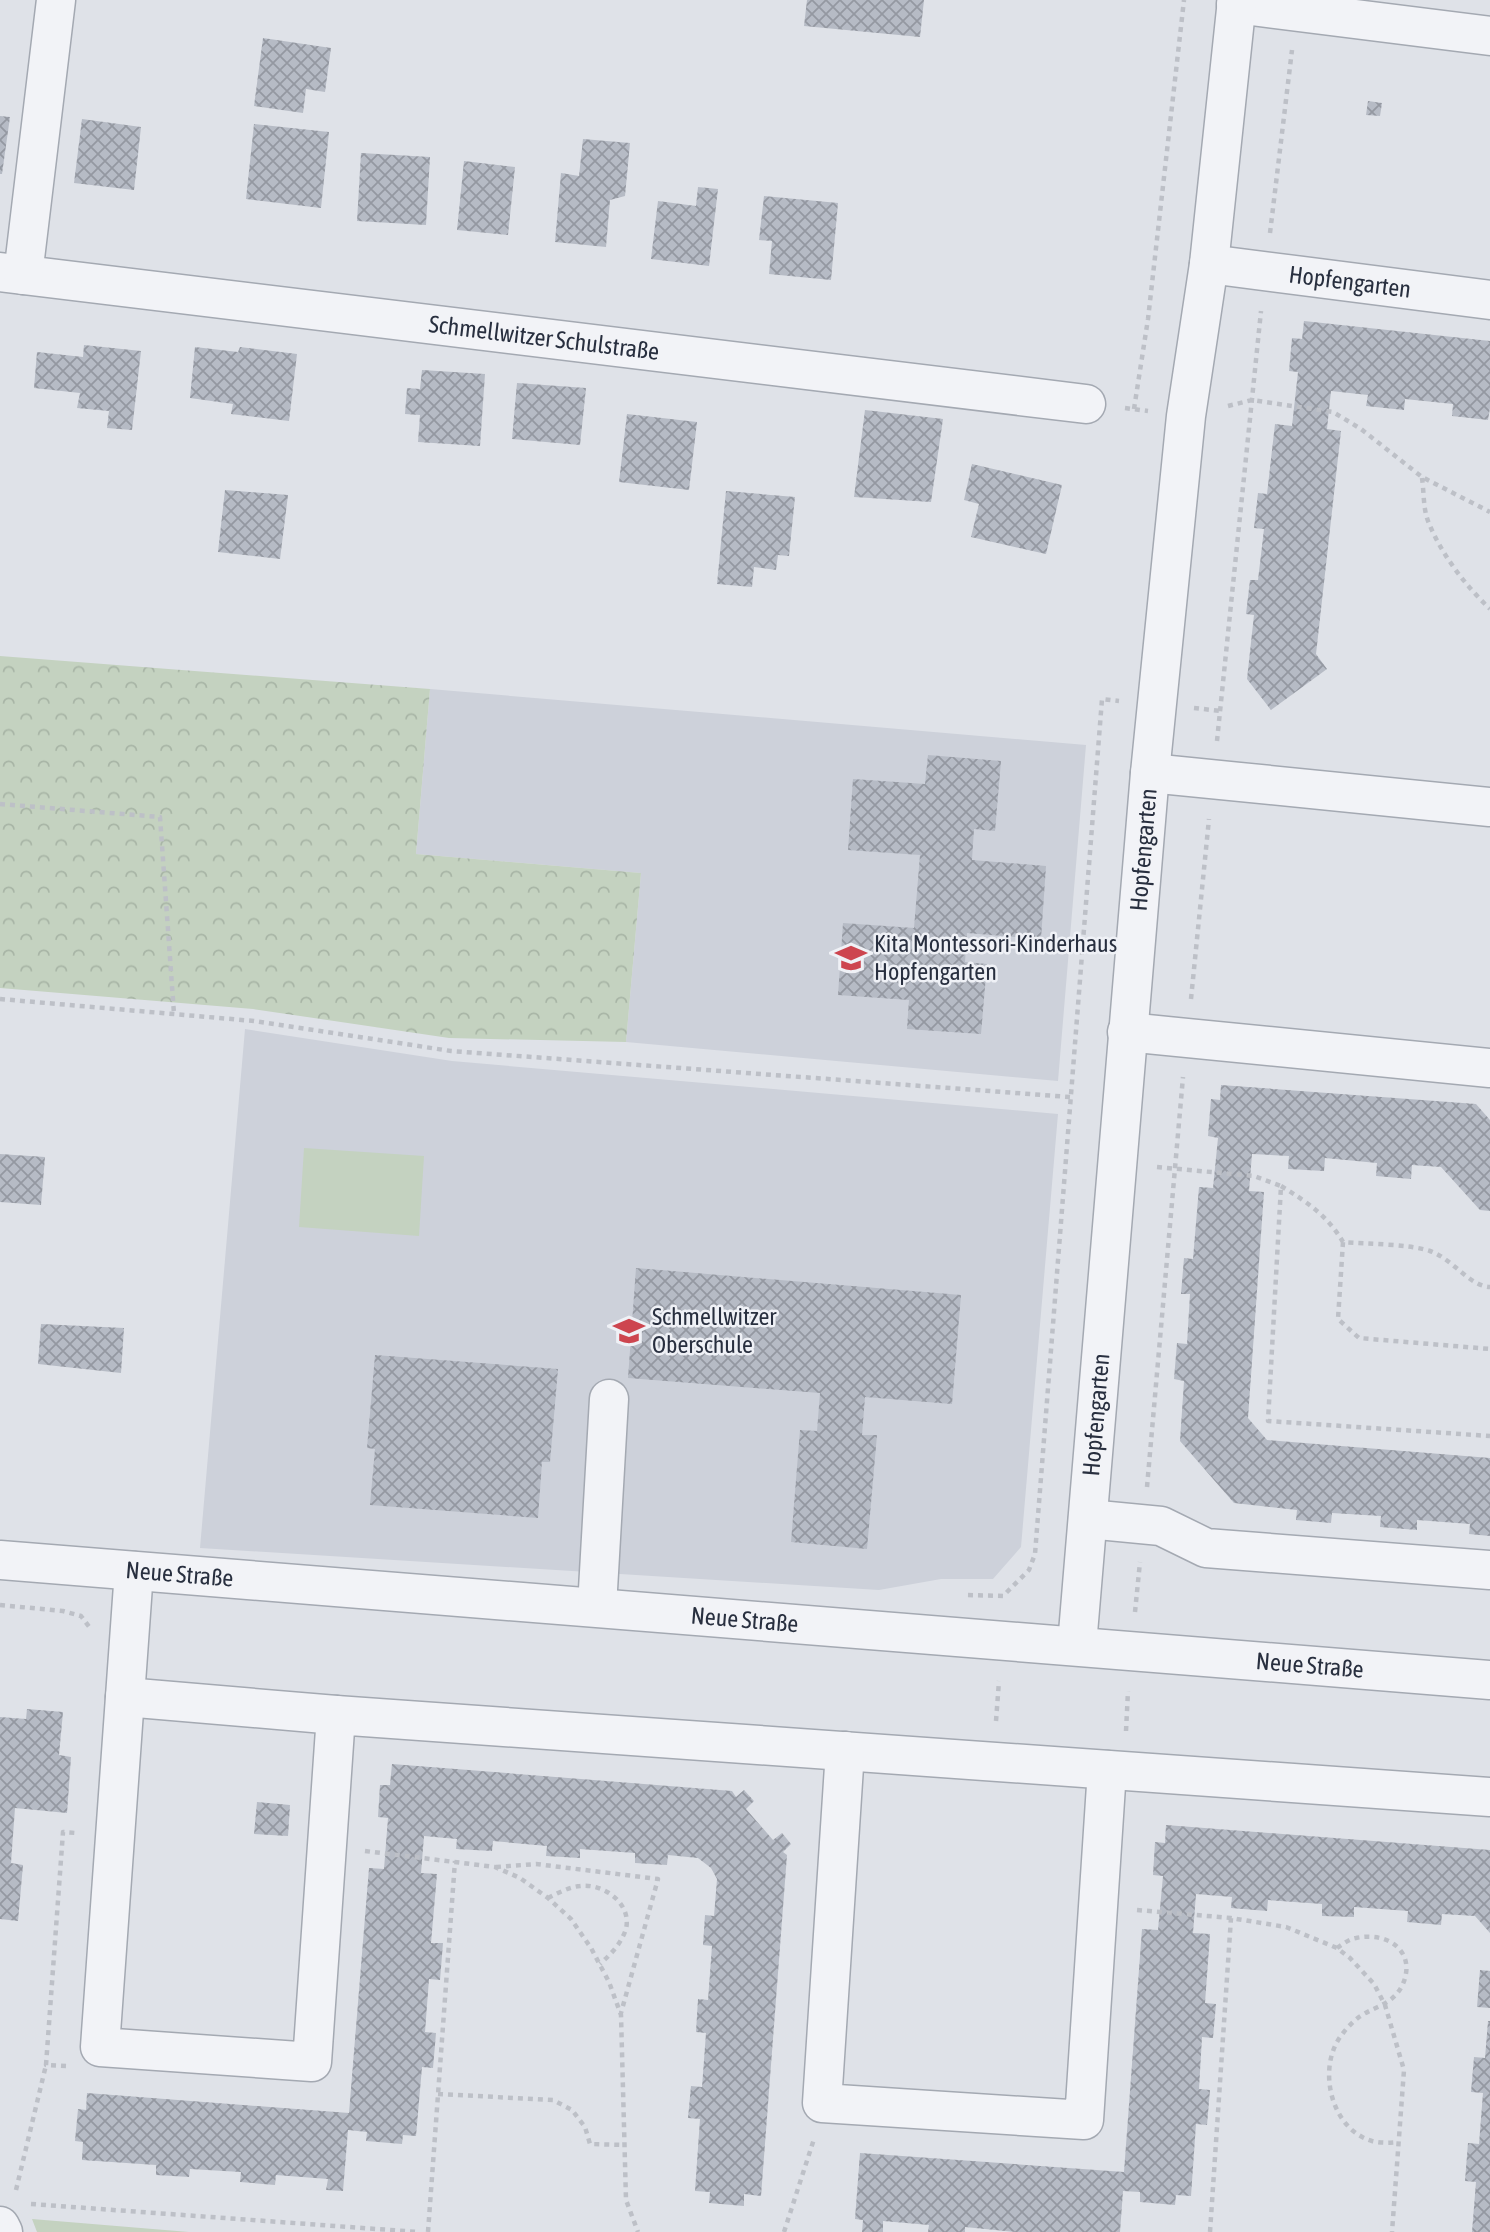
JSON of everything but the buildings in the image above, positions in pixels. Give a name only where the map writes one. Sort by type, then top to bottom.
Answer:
[{"type":"street","points":[[11,273],[56,0]]},
{"type":"street","name":"Hopfengarten","points":[[1077,1645],[1150,773],[1186,416],[1209,264],[1236,2],[1490,36]]},
{"type":"street","name":"Hopfengarten","points":[[1209,264],[1490,300]]},
{"type":"street","name":"Schmellwitzer Schulstraße","points":[[11,273],[1086,404]]},
{"type":"street","points":[[1150,773],[1490,807]]},
{"type":"street","points":[[1127,1032],[1490,1068]]},
{"type":"street","points":[[597,1607],[609,1399]]},
{"type":"street","points":[[1088,1519],[1161,1526],[1206,1548],[1490,1570]]},
{"type":"street","name":"Neue Straße","points":[[0,1560],[1490,1680]]},
{"type":"street","points":[[134,1571],[100,2047],[312,2062],[336,1715]]},
{"type":"street","points":[[125,1697],[336,1715],[1490,1797]]},
{"type":"street","points":[[845,1751],[822,2103],[1084,2120],[1115,1771]]},
{"type":"path","points":[[1133,410],[1148,319],[1184,0]]},
{"type":"path","points":[[1115,1771],[1144,1524],[1187,1038],[1265,271],[1296,12]]},
{"type":"path","points":[[1252,400],[1333,412],[1361,429],[1422,477],[1490,512]]},
{"type":"path","points":[[1422,477],[1427,519],[1442,550],[1463,581],[1490,609]]},
{"type":"path","points":[[963,1594],[1003,1596],[1029,1570],[1035,1554],[1102,699],[1221,710]]},
{"type":"path","points":[[0,804],[160,817],[174,1014]]},
{"type":"path","points":[[0,999],[254,1021],[452,1051],[1070,1097]]},
{"type":"path","points":[[1175,1168],[1254,1176],[1281,1186],[1318,1209],[1333,1224],[1343,1241],[1338,1319],[1359,1338],[1490,1349]]},
{"type":"path","points":[[1281,1186],[1268,1421],[1490,1436]]},
{"type":"path","points":[[1343,1241],[1428,1250],[1447,1258],[1480,1286],[1490,1287]]},
{"type":"path","points":[[0,1605],[63,1611],[80,1616],[91,1629]]},
{"type":"path","points":[[88,1834],[63,1832],[46,2065],[11,2216],[418,2232]]},
{"type":"path","points":[[363,1851],[455,1860],[495,1867],[520,1878],[571,1919],[592,1948],[621,2015]]},
{"type":"path","points":[[429,2232],[455,1860]]},
{"type":"path","points":[[495,1867],[536,1864],[658,1879],[621,2015],[626,2200],[638,2232]]},
{"type":"path","points":[[548,1898],[580,1886],[601,1889],[618,1900],[625,1910],[626,1927],[617,1949],[600,1964]]},
{"type":"path","points":[[1136,1910],[1231,1918],[1286,1927],[1337,1948],[1374,1984],[1385,2005],[1404,2070],[1392,2232]]},
{"type":"path","points":[[1210,2232],[1231,1918]]},
{"type":"path","points":[[1337,1948],[1353,1938],[1371,1936],[1397,1945],[1404,1954],[1406,1974],[1395,1997],[1360,2017],[1344,2032],[1335,2047],[1329,2067],[1329,2087],[1336,2108],[1348,2126],[1371,2141],[1398,2142]]},
{"type":"path","points":[[46,2065],[73,2067]]},
{"type":"path","points":[[438,2094],[553,2100],[572,2110],[585,2127],[590,2144],[625,2145]]},
{"type":"path","points":[[784,2232],[815,2137]]},
{"type":"shaded area","name":"Kita Montessori-Kinderhaus Hopfengarten","points":[[430,689],[1086,745],[1058,1081],[626,1042],[641,873],[416,854]]},
{"type":"shaded area","name":"Schmellwitzer Oberschule","points":[[245,1029],[452,1061],[1058,1114],[1021,1547],[993,1579],[941,1579],[879,1590],[200,1548]]},
{"type":"green space","points":[[0,656],[430,689],[416,854],[641,873],[626,1042],[449,1038],[253,1009],[0,988]]},
{"type":"green space","points":[[304,1148],[424,1156],[419,1236],[299,1227]]},
{"type":"green space","points":[[32,2219],[189,2232],[37,2232]]},
{"type":"place","name":"Kita Montessori-Kinderhaus Hopfengarten","points":[[851,958]]},
{"type":"place","name":"Schmellwitzer Oberschule","points":[[629,1331]]}]
